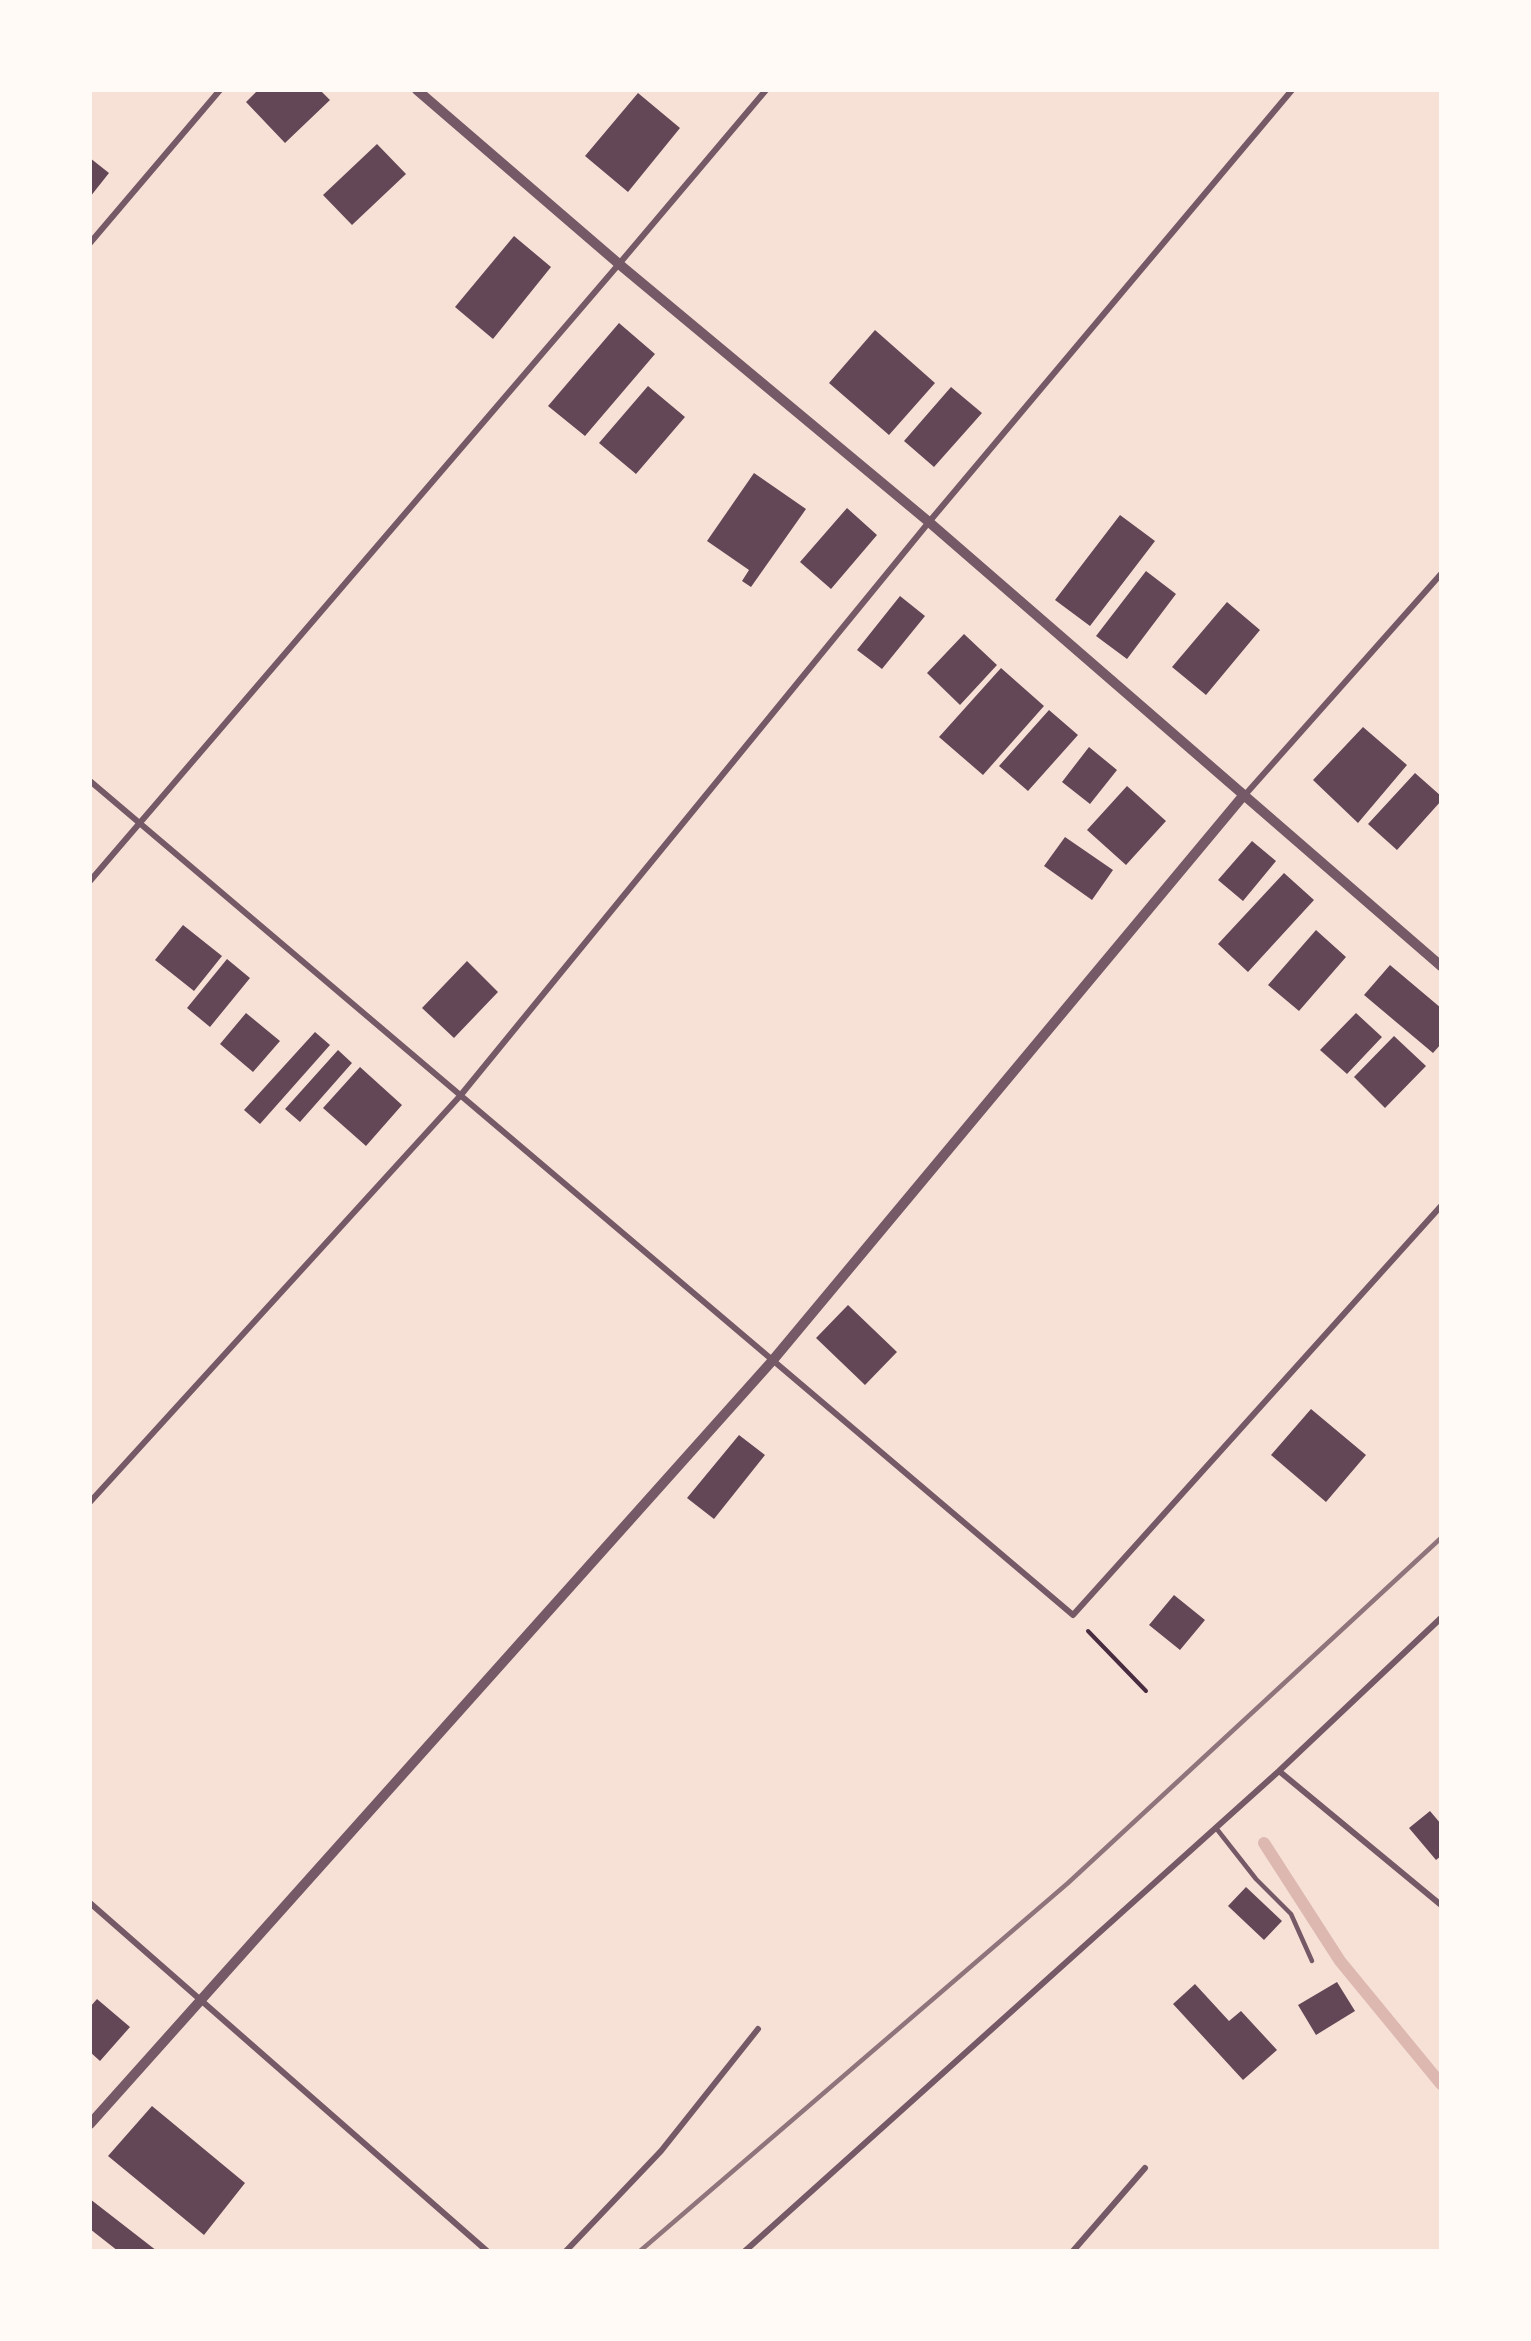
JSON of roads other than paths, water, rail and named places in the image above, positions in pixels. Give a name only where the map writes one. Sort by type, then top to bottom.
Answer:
[{"type":"street","points":[[90,243],[219,90]]},
{"type":"street","points":[[417,90],[620,264],[929,522],[1441,966]]},
{"type":"street","points":[[90,881],[620,264],[766,90]]},
{"type":"street","points":[[90,1502],[460,1096],[929,522],[1292,90]]},
{"type":"street","points":[[90,2124],[772,1360],[1243,796],[1441,574]]},
{"type":"street","points":[[90,781],[1073,1615],[1441,1206]]},
{"type":"street","points":[[745,2251],[1279,1771],[1441,1618]]},
{"type":"street","points":[[1279,1771],[1441,1905]]},
{"type":"street","points":[[90,1903],[487,2251]]},
{"type":"street","points":[[566,2251],[661,2151],[758,2029]]},
{"type":"street","points":[[1073,2251],[1144,2168]]},
{"type":"lane","points":[[1216,1828],[1256,1879],[1291,1914],[1312,1960]]},
{"type":"waterway","points":[[1264,1843],[1340,1961],[1441,2084]]},
{"type":"railway","points":[[640,2251],[1068,1883],[1441,1538]]}]
